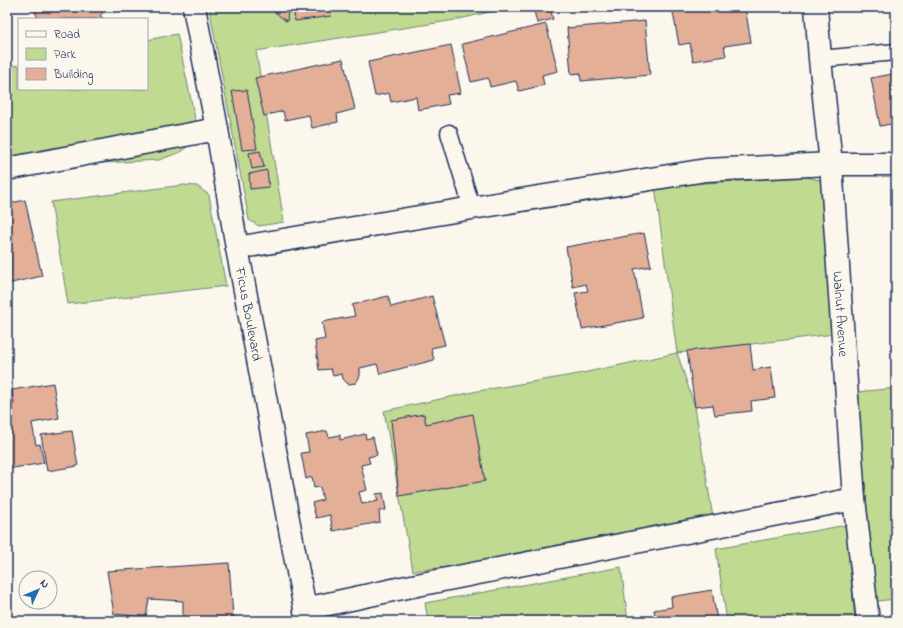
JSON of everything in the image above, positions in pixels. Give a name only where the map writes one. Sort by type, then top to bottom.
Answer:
[{"type":"street","name":"Ficus Boulevard","points":[[194,7],[305,615]]},
{"type":"street","name":"Walnut Avenue","points":[[816,7],[831,164],[854,499],[868,621]]},
{"type":"street","points":[[7,169],[217,129]]},
{"type":"street","points":[[237,248],[706,170],[831,164],[896,164]]},
{"type":"street","points":[[305,615],[410,586],[854,499]]},
{"type":"lane","points":[[820,59],[896,52]]},
{"type":"lane","points":[[450,133],[472,208]]},
{"type":"green space","points":[[209,7],[511,7],[455,20],[256,51],[284,222],[259,226],[249,220]]},
{"type":"green space","points":[[177,34],[198,133],[183,151],[159,160],[28,167],[7,170],[7,67],[18,65],[18,90],[148,90],[148,40]]},
{"type":"green space","points":[[806,177],[820,180],[827,196],[834,334],[677,353],[655,186]]},
{"type":"green space","points":[[184,185],[197,186],[209,195],[226,286],[68,304],[51,202]]},
{"type":"green space","points":[[677,353],[695,407],[715,530],[597,549],[413,571],[384,411],[478,391],[573,375]]},
{"type":"green space","points":[[896,388],[896,599],[877,601],[866,500],[857,392]]},
{"type":"green space","points":[[846,525],[855,621],[727,621],[716,549]]},
{"type":"green space","points":[[621,567],[628,621],[428,621],[425,603]]},
{"type":"building","points":[[36,7],[107,7],[100,16],[103,18],[38,18],[35,11]]},
{"type":"building","points":[[269,7],[288,7],[287,22]]},
{"type":"building","points":[[293,7],[329,7],[331,16],[295,21]]},
{"type":"building","points":[[533,7],[550,7],[553,19],[537,23]]},
{"type":"building","points":[[672,7],[745,7],[751,42],[724,46],[726,56],[693,61],[690,43],[679,45]]},
{"type":"building","points":[[645,21],[650,75],[581,81],[580,73],[571,74],[567,28]]},
{"type":"building","points":[[546,24],[558,71],[542,75],[544,85],[519,91],[516,81],[490,87],[488,78],[471,82],[462,44]]},
{"type":"building","points":[[451,45],[461,93],[447,95],[449,104],[418,110],[416,97],[391,102],[389,93],[375,96],[368,62]]},
{"type":"building","points":[[343,59],[355,109],[337,114],[338,122],[312,128],[309,115],[285,120],[283,111],[264,116],[255,78]]},
{"type":"building","points":[[896,64],[896,123],[880,126],[871,78],[893,74],[891,65]]},
{"type":"building","points":[[247,90],[257,149],[242,150],[232,91]]},
{"type":"building","points":[[260,151],[264,167],[252,169],[249,153]]},
{"type":"building","points":[[267,170],[269,187],[250,189],[249,174]]},
{"type":"building","points":[[25,200],[42,276],[7,284],[7,204]]},
{"type":"building","points":[[644,233],[651,266],[634,269],[643,318],[582,329],[575,293],[588,291],[586,284],[573,287],[566,247]]},
{"type":"building","points":[[388,296],[391,307],[432,296],[445,345],[431,348],[434,360],[380,374],[377,364],[360,368],[360,376],[356,383],[348,384],[343,379],[342,374],[333,376],[331,369],[319,370],[315,341],[325,339],[322,322],[355,316],[352,305]]},
{"type":"building","points":[[750,344],[753,370],[771,367],[775,398],[751,401],[752,411],[715,415],[713,405],[695,407],[687,351]]},
{"type":"building","points":[[53,383],[59,418],[32,423],[36,445],[40,444],[44,463],[7,469],[7,402],[8,405],[14,404],[12,390]]},
{"type":"building","points":[[424,414],[426,424],[473,414],[485,481],[399,496],[391,420]]},
{"type":"building","points":[[72,431],[78,466],[47,471],[41,435]]},
{"type":"building","points":[[327,431],[329,437],[340,435],[340,440],[365,434],[366,439],[373,437],[377,455],[368,457],[370,463],[361,465],[367,490],[359,492],[362,504],[378,501],[376,494],[383,493],[386,510],[379,511],[380,522],[333,531],[330,515],[316,518],[312,503],[323,500],[320,487],[314,488],[312,477],[306,479],[301,453],[309,452],[306,435]]},
{"type":"building","points":[[229,563],[233,617],[242,618],[243,621],[183,621],[183,601],[149,599],[146,617],[114,614],[107,571]]},
{"type":"building","points":[[712,590],[717,621],[656,621],[654,610],[672,607],[671,597]]}]
